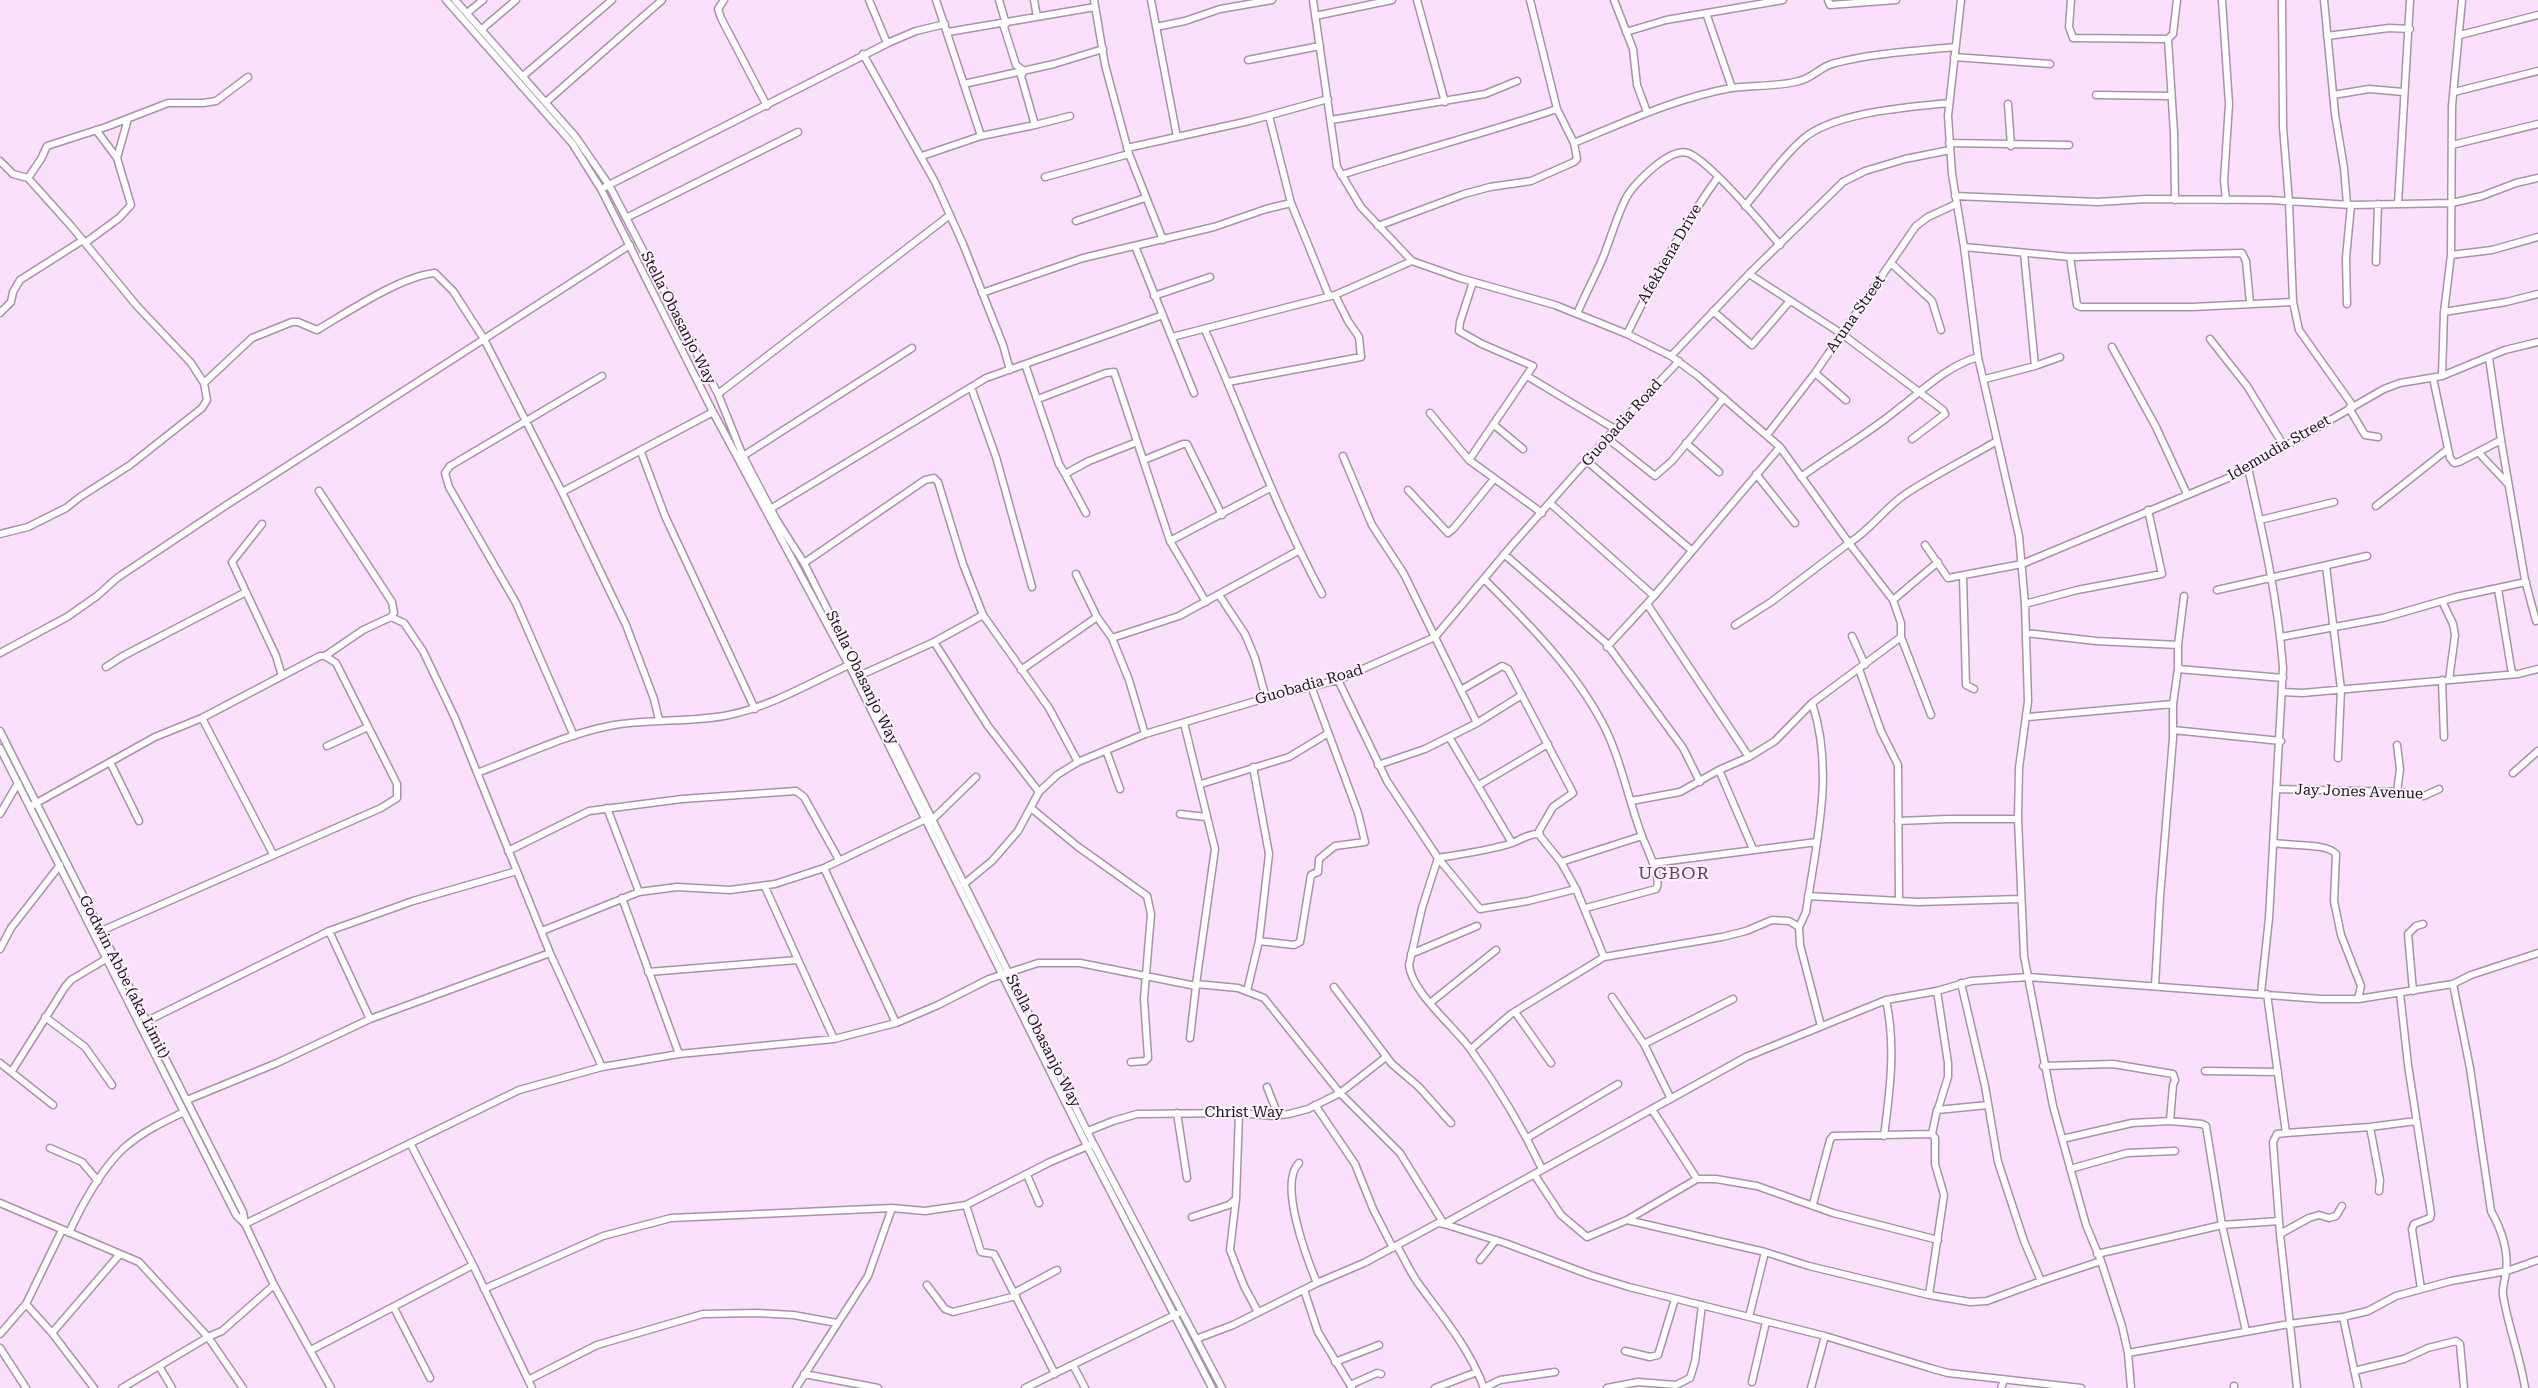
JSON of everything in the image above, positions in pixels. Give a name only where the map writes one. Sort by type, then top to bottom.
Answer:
[{"type":"street","points":[[446,0],[572,143],[602,189],[713,412],[852,663],[968,899]]},
{"type":"street","name":"Stella Obasanjo Way","points":[[455,0],[586,150],[608,185],[718,394],[743,456],[772,508],[777,525],[804,563],[852,663],[861,675],[929,819],[964,884],[968,899],[1088,1131],[1090,1144],[1222,1388]]},
{"type":"street","points":[[467,13],[483,0]]},
{"type":"street","points":[[482,29],[516,0]]},
{"type":"street","points":[[523,76],[612,0]]},
{"type":"street","points":[[546,102],[662,0]]},
{"type":"street","points":[[724,0],[718,9],[721,18],[767,106]]},
{"type":"street","points":[[869,0],[887,43]]},
{"type":"street","points":[[936,0],[981,136]]},
{"type":"street","points":[[999,0],[1016,65],[1024,71]]},
{"type":"street","points":[[1034,0],[1037,17]]},
{"type":"street","points":[[1151,0],[1177,138]]},
{"type":"street","points":[[1156,26],[1185,21],[1220,9],[1272,0]]},
{"type":"street","points":[[1313,0],[1332,120],[1337,167],[1354,199],[1412,261],[1473,282],[1518,293],[1577,314],[1627,334],[1672,356],[1780,447],[1849,543],[1893,600],[1901,623],[1901,637],[1931,715]]},
{"type":"street","points":[[1315,16],[1392,0]]},
{"type":"street","points":[[1417,0],[1445,102]]},
{"type":"street","points":[[1378,226],[1464,194],[1490,187],[1531,180],[1564,166],[1577,158],[1574,143],[1557,109],[1530,0]]},
{"type":"street","points":[[1614,0],[1633,49],[1637,85],[1647,112]]},
{"type":"street","points":[[1626,32],[1666,20],[1783,0]]},
{"type":"street","points":[[1828,0],[1830,5],[1896,0]]},
{"type":"street","points":[[1961,0],[1949,103],[1949,147],[1978,357],[1985,379],[2019,536],[2025,604],[2029,682],[2028,717],[2019,768],[2018,819],[2024,956],[2043,1066],[2070,1169],[2096,1254],[2101,1261],[2122,1326],[2128,1353],[2131,1388]]},
{"type":"street","points":[[2071,0],[2069,27],[2074,38],[2168,38],[2173,34],[2178,0]]},
{"type":"street","points":[[2222,0],[2229,104],[2224,181],[2226,200]]},
{"type":"street","points":[[2282,0],[2283,127],[2289,202],[2293,302],[2299,330],[2351,407],[2365,435],[2378,437]]},
{"type":"street","points":[[2324,0],[2333,95],[2349,205],[2346,258],[2347,304]]},
{"type":"street","points":[[2398,204],[2404,92],[2410,29],[2410,0]]},
{"type":"street","points":[[2442,376],[2444,312],[2451,255],[2454,92],[2462,0]]},
{"type":"street","points":[[948,32],[1004,24],[1095,3],[1103,49],[1128,151],[1163,240]]},
{"type":"street","points":[[1706,13],[1732,88]]},
{"type":"street","points":[[2460,35],[2538,15]]},
{"type":"street","points":[[602,189],[767,106],[863,54],[916,30],[945,24]]},
{"type":"street","points":[[2327,36],[2389,28],[2410,29]]},
{"type":"street","points":[[2168,38],[2175,200]]},
{"type":"street","points":[[1248,60],[1320,46]]},
{"type":"street","points":[[1574,143],[1647,112],[1702,94],[1732,88],[1797,82],[1810,78],[1822,67],[1881,54],[1955,47]]},
{"type":"street","points":[[964,84],[1024,71],[1103,49]]},
{"type":"street","points":[[863,54],[922,156],[950,215],[982,293],[1010,370]]},
{"type":"street","points":[[1954,57],[2050,64]]},
{"type":"street","points":[[1024,71],[1022,76],[1035,125]]},
{"type":"street","points":[[2454,92],[2538,71]]},
{"type":"street","points":[[28,178],[47,146],[128,119],[168,103],[216,101],[248,76]]},
{"type":"street","points":[[1332,120],[1485,94],[1517,81]]},
{"type":"street","points":[[2333,95],[2369,89],[2404,92]]},
{"type":"street","points":[[2096,95],[2171,96]]},
{"type":"street","points":[[1045,177],[1128,151],[1269,116],[1328,99]]},
{"type":"street","points":[[1745,206],[1804,138],[1845,119],[1897,108],[1949,103]]},
{"type":"street","points":[[2008,104],[2011,146]]},
{"type":"street","points":[[1341,176],[1392,158],[1481,135],[1557,109]]},
{"type":"street","points":[[922,156],[981,136],[1070,116]]},
{"type":"street","points":[[1228,382],[1361,357],[1359,337],[1332,296],[1291,203],[1269,116]]},
{"type":"street","points":[[117,158],[128,119]]},
{"type":"street","points":[[2452,145],[2538,124]]},
{"type":"street","points":[[0,314],[11,302],[13,292],[20,280],[119,218],[131,205],[117,158],[96,130]]},
{"type":"street","points":[[626,218],[798,132]]},
{"type":"street","points":[[1672,356],[1748,274],[1844,182],[1865,171],[1949,147],[2069,145]]},
{"type":"street","points":[[1577,314],[1588,286],[1600,265],[1626,199],[1638,180],[1659,164],[1679,153],[1692,155],[1718,177],[1780,245]]},
{"type":"street","points":[[0,161],[13,174],[28,178],[84,241],[137,306],[191,363],[204,383],[207,400],[202,408],[150,450],[66,508],[28,527],[0,534]]},
{"type":"street","name":"Afekhena Drive","points":[[1627,334],[1662,262],[1690,215],[1718,177]]},
{"type":"street","points":[[1955,196],[2080,201],[2226,200],[2349,205],[2452,203],[2482,196],[2516,183],[2538,178]]},
{"type":"street","points":[[1076,221],[1145,198]]},
{"type":"street","points":[[982,293],[1083,258],[1214,227],[1266,209],[1291,203]]},
{"type":"street","name":"Aruna Street","points":[[1766,436],[1815,373],[1892,264],[1916,226],[1928,217],[1956,204]]},
{"type":"street","points":[[2376,262],[2378,204]]},
{"type":"street","points":[[718,394],[950,215]]},
{"type":"street","points":[[2451,255],[2492,250],[2538,237]]},
{"type":"street","points":[[0,652],[67,618],[97,596],[116,578],[630,245]]},
{"type":"street","points":[[1135,246],[1194,393]]},
{"type":"street","points":[[1964,247],[2070,257],[2242,253],[2246,261],[2250,303]]},
{"type":"street","points":[[2024,253],[2035,366]]},
{"type":"street","points":[[2070,257],[2077,305],[2081,308],[2192,307],[2293,302]]},
{"type":"street","points":[[1172,337],[1332,296],[1412,261]]},
{"type":"street","points":[[1892,264],[1932,301],[1941,330]]},
{"type":"street","points":[[204,383],[252,338],[292,322],[298,322],[317,330],[387,290],[425,274],[435,273],[453,290],[484,339],[525,423],[562,492],[626,625],[654,698],[659,720]]},
{"type":"street","points":[[1748,274],[1789,302],[1842,334],[1945,414],[1912,439]]},
{"type":"street","points":[[1154,296],[1210,277]]},
{"type":"street","points":[[1469,460],[1532,366],[1482,344],[1459,331],[1460,322],[1473,282]]},
{"type":"street","points":[[2444,312],[2506,302],[2538,294]]},
{"type":"street","points":[[1712,311],[1752,344],[1789,302]]},
{"type":"street","points":[[772,508],[986,378],[1163,315]]},
{"type":"street","points":[[1205,330],[1270,488],[1298,551],[1322,594]]},
{"type":"street","points":[[2210,339],[2247,386],[2284,446]]},
{"type":"street","name":"Idemudia Street","points":[[1963,576],[2022,564],[2248,468],[2351,407],[2400,382],[2442,376],[2505,350],[2538,342]]},
{"type":"street","points":[[2112,347],[2156,427],[2187,494]]},
{"type":"street","points":[[743,456],[912,348]]},
{"type":"street","points":[[1801,477],[1898,410],[1918,392],[1963,362],[1978,357]]},
{"type":"street","points":[[1985,379],[2035,366],[2060,357]]},
{"type":"street","points":[[2489,358],[2508,484],[2526,582],[2536,612],[2536,620]]},
{"type":"street","name":"Guobadia Road","points":[[964,884],[992,861],[1018,831],[1040,792],[1057,775],[1078,762],[1144,734],[1266,698],[1338,680],[1436,638],[1504,554],[1615,429],[1679,361]]},
{"type":"street","points":[[1025,364],[1059,464],[1086,513]]},
{"type":"street","points":[[1038,399],[1106,373],[1114,372],[1170,542],[1206,602]]},
{"type":"street","points":[[1815,373],[1846,400]]},
{"type":"street","points":[[574,736],[516,603],[446,480],[445,473],[450,466],[602,376]]},
{"type":"street","points":[[1527,376],[1615,429]]},
{"type":"street","points":[[2433,378],[2451,460],[2456,463],[2501,440]]},
{"type":"street","points":[[971,386],[996,457],[1032,586]]},
{"type":"street","points":[[1607,438],[1655,476],[1666,467],[1724,398]]},
{"type":"street","points":[[562,492],[713,412]]},
{"type":"street","points":[[1430,413],[1469,460],[1542,513]]},
{"type":"street","points":[[1493,424],[1524,449]]},
{"type":"street","points":[[1735,625],[1771,602],[1867,530],[1890,506],[1908,492],[1997,441]]},
{"type":"street","points":[[1065,474],[1089,461],[1137,442]]},
{"type":"street","points":[[1686,443],[1719,472]]},
{"type":"street","points":[[1144,460],[1187,444],[1222,516]]},
{"type":"street","points":[[1607,647],[1654,596],[1780,447]]},
{"type":"street","points":[[2376,506],[2448,449]]},
{"type":"street","points":[[640,452],[665,516],[755,709]]},
{"type":"street","points":[[2478,452],[2508,484]]},
{"type":"street","points":[[1343,456],[1372,525],[1404,574],[1476,722]]},
{"type":"street","points":[[1587,461],[1691,550]]},
{"type":"street","points":[[2248,468],[2260,520],[2281,637],[2283,678],[2281,741],[2264,994],[2278,1072],[2286,1133]]},
{"type":"street","points":[[1756,474],[1795,523]]},
{"type":"street","points":[[804,563],[925,480],[934,478],[938,482],[964,564],[983,615],[1049,708],[1078,762]]},
{"type":"street","points":[[1408,490],[1448,532],[1454,528],[1494,479]]},
{"type":"street","points":[[1170,542],[1222,516],[1270,488]]},
{"type":"street","points":[[34,804],[155,737],[202,718],[325,656],[363,630],[391,617],[394,613],[392,602],[319,491]]},
{"type":"street","points":[[2260,520],[2334,502]]},
{"type":"street","points":[[1550,503],[1654,596]]},
{"type":"street","points":[[2025,604],[2077,590],[2162,574],[2148,510]]},
{"type":"street","points":[[262,524],[232,562],[276,656],[282,676]]},
{"type":"street","points":[[1925,545],[1948,578],[1963,576],[1966,685],[1974,689]]},
{"type":"street","points":[[1112,638],[1179,616],[1219,596],[1298,551]]},
{"type":"street","points":[[1504,554],[1606,642],[1607,647],[1660,714],[1683,748],[1700,782]]},
{"type":"street","points":[[2217,590],[2367,556]]},
{"type":"street","points":[[1893,600],[1938,562]]},
{"type":"street","points":[[2326,566],[2335,626],[2341,689],[2338,758]]},
{"type":"street","points":[[1076,574],[1097,617],[1112,638],[1129,680],[1144,734]]},
{"type":"street","points":[[1484,578],[1528,624],[1598,716],[1624,778],[1630,801],[1653,863],[1658,882],[1656,889],[1586,908]]},
{"type":"street","points":[[2281,637],[2383,618],[2442,601],[2526,582]]},
{"type":"street","points":[[2498,589],[2512,674]]},
{"type":"street","points":[[106,667],[123,656],[246,592]]},
{"type":"street","points":[[1219,596],[1245,634],[1255,658],[1266,698]]},
{"type":"street","points":[[2155,986],[2173,730],[2173,704],[2184,596]]},
{"type":"street","points":[[2442,601],[2453,624],[2455,635],[2445,680],[2444,737]]},
{"type":"street","points":[[1647,604],[1749,757]]},
{"type":"street","points":[[861,675],[934,642],[983,615]]},
{"type":"street","points":[[391,617],[404,623],[424,651],[455,718],[550,953],[602,1068]]},
{"type":"street","points":[[1021,670],[1097,617]]},
{"type":"street","points":[[2026,633],[2178,645]]},
{"type":"street","points":[[1852,636],[1865,665]]},
{"type":"street","points":[[1630,801],[1680,792],[1719,770],[1749,757],[1775,741],[1812,703],[1901,637]]},
{"type":"street","points":[[934,642],[988,726],[1040,792]]},
{"type":"street","points":[[101,931],[381,808],[397,798],[397,784],[336,663],[325,656]]},
{"type":"street","points":[[477,773],[574,736],[608,726],[659,720],[727,716],[755,709],[852,663]]},
{"type":"street","points":[[1461,690],[1504,666],[1508,669],[1573,793],[1553,807],[1539,834]]},
{"type":"street","points":[[1859,669],[1881,731],[1898,765],[1899,900]]},
{"type":"street","points":[[2178,669],[2283,678]]},
{"type":"street","points":[[2283,692],[2302,693],[2512,674],[2538,669]]},
{"type":"street","points":[[1338,680],[1378,765],[1438,858],[1480,909],[1528,901],[1576,889]]},
{"type":"street","points":[[1259,942],[1294,944],[1300,942],[1311,874],[1318,872],[1318,859],[1335,846],[1365,842],[1358,813],[1327,734],[1311,686]]},
{"type":"street","points":[[1378,765],[1425,749],[1522,695]]},
{"type":"street","points":[[1812,703],[1819,725],[1824,753],[1824,785],[1806,912],[1799,927],[1800,945],[1821,1026]]},
{"type":"street","points":[[2028,717],[2173,704]]},
{"type":"street","points":[[202,718],[274,854]]},
{"type":"street","points":[[1184,723],[1201,784],[1206,816],[1215,848],[1190,1038]]},
{"type":"street","points":[[327,746],[368,727]]},
{"type":"street","points":[[2173,730],[2281,741]]},
{"type":"street","name":"Godwin Abbe (aka Limit)","points":[[0,731],[60,865],[106,959],[236,1215],[245,1224]]},
{"type":"street","points":[[1201,784],[1253,766],[1289,757],[1327,734]]},
{"type":"street","points":[[1449,737],[1512,843]]},
{"type":"street","points":[[1478,785],[1548,744]]},
{"type":"street","points":[[2397,745],[2400,769],[2397,792]]},
{"type":"street","name":"Godwin Abbe (aka Limit)","points":[[0,748],[18,783],[34,804],[101,931],[243,1212],[245,1224],[274,1284],[331,1388]]},
{"type":"street","points":[[1106,750],[1120,789]]},
{"type":"street","points":[[2513,773],[2538,751]]},
{"type":"street","points":[[110,762],[139,821]]},
{"type":"street","points":[[1247,991],[1259,942],[1269,854],[1253,766]]},
{"type":"street","points":[[1719,770],[1753,849]]},
{"type":"street","points":[[542,930],[585,915],[638,892],[677,887],[730,890],[764,887],[824,868],[929,819],[976,777]]},
{"type":"street","points":[[0,814],[18,783]]},
{"type":"street","name":"Jay Jones Avenue","points":[[2278,789],[2397,792],[2424,796],[2440,788]]},
{"type":"street","points":[[508,851],[589,811],[682,799],[796,792],[804,797],[839,860]]},
{"type":"street","points":[[607,808],[638,892]]},
{"type":"street","points":[[1031,808],[1077,846],[1147,896],[1150,914],[1144,976],[1148,1058],[1145,1061],[1131,1062]]},
{"type":"street","points":[[1180,814],[1206,816]]},
{"type":"street","points":[[1898,821],[1948,818],[2018,819]]},
{"type":"street","points":[[1438,858],[1512,843],[1533,833],[1539,834],[1561,862],[1576,889],[1586,908],[1604,957]]},
{"type":"street","points":[[1561,862],[1642,836]]},
{"type":"street","points":[[1653,863],[1816,842]]},
{"type":"street","points":[[2274,843],[2322,847],[2331,849],[2336,854],[2334,901],[2341,935],[2361,986],[2358,999]]},
{"type":"street","points":[[1438,858],[1422,908],[1411,954],[1410,973],[1430,1003],[1471,1049],[1527,1138],[1542,1169]]},
{"type":"street","points":[[0,949],[11,928],[60,865]]},
{"type":"street","points":[[824,868],[896,1023]]},
{"type":"street","points":[[140,1025],[329,931],[413,901],[517,871]]},
{"type":"street","points":[[764,887],[834,1039]]},
{"type":"street","points":[[1808,896],[1956,902],[2021,899]]},
{"type":"street","points":[[622,898],[679,1054]]},
{"type":"street","points":[[1471,1049],[1515,1012],[1604,957],[1722,937],[1746,931],[1772,920],[1789,921],[1799,927]]},
{"type":"street","points":[[2413,991],[2408,934],[2416,926],[2424,924]]},
{"type":"street","points":[[1411,954],[1477,926]]},
{"type":"street","points":[[329,931],[370,1019]]},
{"type":"street","points":[[1430,1003],[1496,950]]},
{"type":"street","points":[[187,1100],[277,1063],[370,1019],[550,953]]},
{"type":"street","points":[[1444,1224],[1542,1169],[1653,1111],[1746,1057],[1886,1000],[1937,991],[1961,983],[2028,977],[2321,999],[2358,999],[2453,984],[2471,975],[2538,953]]},
{"type":"street","points":[[12,1071],[45,1017],[71,980],[106,959]]},
{"type":"street","points":[[648,972],[797,960]]},
{"type":"street","points":[[245,1224],[519,1090],[602,1068],[679,1054],[834,1039],[896,1023],[1006,974],[1038,964],[1080,963],[1196,985],[1247,991],[1264,998],[1340,1093],[1400,1153],[1444,1224]]},
{"type":"street","points":[[1006,974],[1174,1315],[1212,1388]]},
{"type":"street","points":[[1961,983],[1988,1105],[1998,1162],[2024,1241],[2040,1281]]},
{"type":"street","points":[[2453,984],[2470,1068],[2491,1210],[2501,1228],[2507,1271],[2502,1292],[2525,1388]]},
{"type":"street","points":[[1334,987],[1386,1057],[1419,1087],[1451,1122]]},
{"type":"street","points":[[1929,1295],[1944,1195],[1935,1164],[1934,1138],[1932,1134],[1936,1112],[1948,1077],[1948,1063],[1937,991]]},
{"type":"street","points":[[2400,993],[2416,1121],[2431,1214],[2430,1218],[2414,1224],[2412,1229],[2421,1289]]},
{"type":"street","points":[[1612,997],[1644,1044],[1671,1100]]},
{"type":"street","points":[[1644,1044],[1733,999]]},
{"type":"street","points":[[1884,1136],[1891,1082],[1893,1038],[1886,1000]]},
{"type":"street","points":[[1515,1012],[1551,1062]]},
{"type":"street","points":[[45,1017],[85,1047],[112,1085]]},
{"type":"street","name":"Christ Way","points":[[1088,1131],[1137,1114],[1239,1113],[1278,1115],[1308,1109],[1340,1093],[1386,1057]]},
{"type":"street","points":[[0,1063],[53,1105]]},
{"type":"street","points":[[2043,1066],[2113,1064],[2173,1074],[2176,1080],[2173,1085],[2170,1121]]},
{"type":"street","points":[[2205,1071],[2278,1072]]},
{"type":"street","points":[[1527,1138],[1618,1084]]},
{"type":"street","points":[[1267,1087],[1278,1115]]},
{"type":"street","points":[[1315,1105],[1355,1164],[1373,1210],[1395,1247],[1417,1282],[1443,1314],[1477,1372],[1484,1388],[1500,1380],[1555,1372]]},
{"type":"street","points":[[1938,1109],[1988,1105]]},
{"type":"street","points":[[1653,1111],[1697,1180]]},
{"type":"street","points":[[0,1334],[26,1304],[66,1232],[98,1181],[123,1149],[148,1130],[184,1112]]},
{"type":"street","points":[[1177,1113],[1186,1178]]},
{"type":"street","points":[[1239,1113],[1236,1199],[1230,1250],[1244,1286],[1258,1312]]},
{"type":"street","points":[[2062,1139],[2132,1123],[2170,1121],[2206,1126],[2222,1225],[2246,1331]]},
{"type":"street","points":[[2297,1388],[2280,1234],[2273,1142],[2277,1134],[2370,1127],[2416,1121]]},
{"type":"street","points":[[2370,1127],[2380,1180],[2379,1191]]},
{"type":"street","points":[[1813,1204],[1830,1140],[1833,1136],[1932,1134]]},
{"type":"street","points":[[410,1143],[474,1265],[532,1388]]},
{"type":"street","points":[[484,1288],[603,1236],[671,1218],[892,1208],[925,1211],[966,1205],[1050,1162],[1090,1144]]},
{"type":"street","points":[[50,1148],[82,1162],[98,1181]]},
{"type":"street","points":[[2070,1169],[2127,1153],[2175,1151]]},
{"type":"street","points":[[1299,1163],[1294,1168],[1291,1178],[1296,1221],[1317,1283]]},
{"type":"street","points":[[1534,1174],[1560,1215],[1587,1237],[1627,1220],[1697,1180],[1716,1179],[1757,1186],[1813,1204],[1833,1213],[1938,1240]]},
{"type":"street","points":[[1027,1175],[1039,1203]]},
{"type":"street","points":[[1192,1217],[1229,1205],[1236,1199]]},
{"type":"street","points":[[0,1203],[140,1262],[208,1337],[243,1388]]},
{"type":"street","points":[[966,1205],[981,1252],[994,1254],[1055,1374]]},
{"type":"street","points":[[2280,1234],[2319,1215],[2329,1218],[2336,1216],[2342,1206]]},
{"type":"street","points":[[796,1388],[868,1276],[892,1208]]},
{"type":"street","points":[[1627,1220],[1765,1252],[1809,1266],[1929,1295],[1970,1302],[1987,1301],[2101,1261]]},
{"type":"street","points":[[2096,1254],[2222,1225],[2279,1221]]},
{"type":"street","points":[[1196,1338],[1258,1312],[1317,1283],[1364,1264],[1438,1223],[1496,1240],[1590,1275],[1825,1336],[1930,1368],[2004,1380],[2081,1388]]},
{"type":"street","points":[[1480,1260],[1496,1240]]},
{"type":"street","points":[[1749,1317],[1765,1252]]},
{"type":"street","points":[[52,1333],[120,1254]]},
{"type":"street","points":[[2128,1353],[2289,1324],[2343,1318],[2368,1311],[2396,1296],[2507,1271],[2538,1260]]},
{"type":"street","points":[[311,1350],[474,1265]]},
{"type":"street","points":[[927,1285],[945,1308],[953,1312],[1015,1294],[1057,1270]]},
{"type":"street","points":[[122,1388],[208,1337],[222,1331],[274,1284]]},
{"type":"street","points":[[1304,1290],[1318,1332],[1351,1386],[1377,1373],[1381,1374]]},
{"type":"street","points":[[1625,1351],[1650,1357],[1658,1355],[1675,1298]]},
{"type":"street","points":[[26,1304],[52,1333],[94,1388]]},
{"type":"street","points":[[1607,1388],[1638,1382],[1684,1385],[1690,1378],[1695,1362],[1702,1305]]},
{"type":"street","points":[[394,1308],[430,1378]]},
{"type":"street","points":[[528,1380],[597,1345],[703,1314],[757,1312],[793,1315],[837,1323]]},
{"type":"street","points":[[1025,1388],[1182,1312]]},
{"type":"street","points":[[2343,1318],[2358,1388]]},
{"type":"street","points":[[1752,1382],[1766,1322]]},
{"type":"street","points":[[1812,1388],[1825,1336]]},
{"type":"street","points":[[2354,1371],[2404,1359],[2428,1348],[2456,1341],[2460,1344],[2464,1388]]},
{"type":"street","points":[[1335,1362],[1379,1344]]},
{"type":"street","points":[[0,1348],[26,1388]]},
{"type":"street","points":[[1072,1365],[1085,1388]]},
{"type":"street","points":[[159,1366],[172,1388]]},
{"type":"street","points":[[1434,1388],[1477,1372]]},
{"type":"street","points":[[804,1374],[878,1388]]},
{"type":"street","points":[[2001,1388],[2004,1380]]},
{"type":"district","name":"UGBOR","points":[[1674,874]]}]
